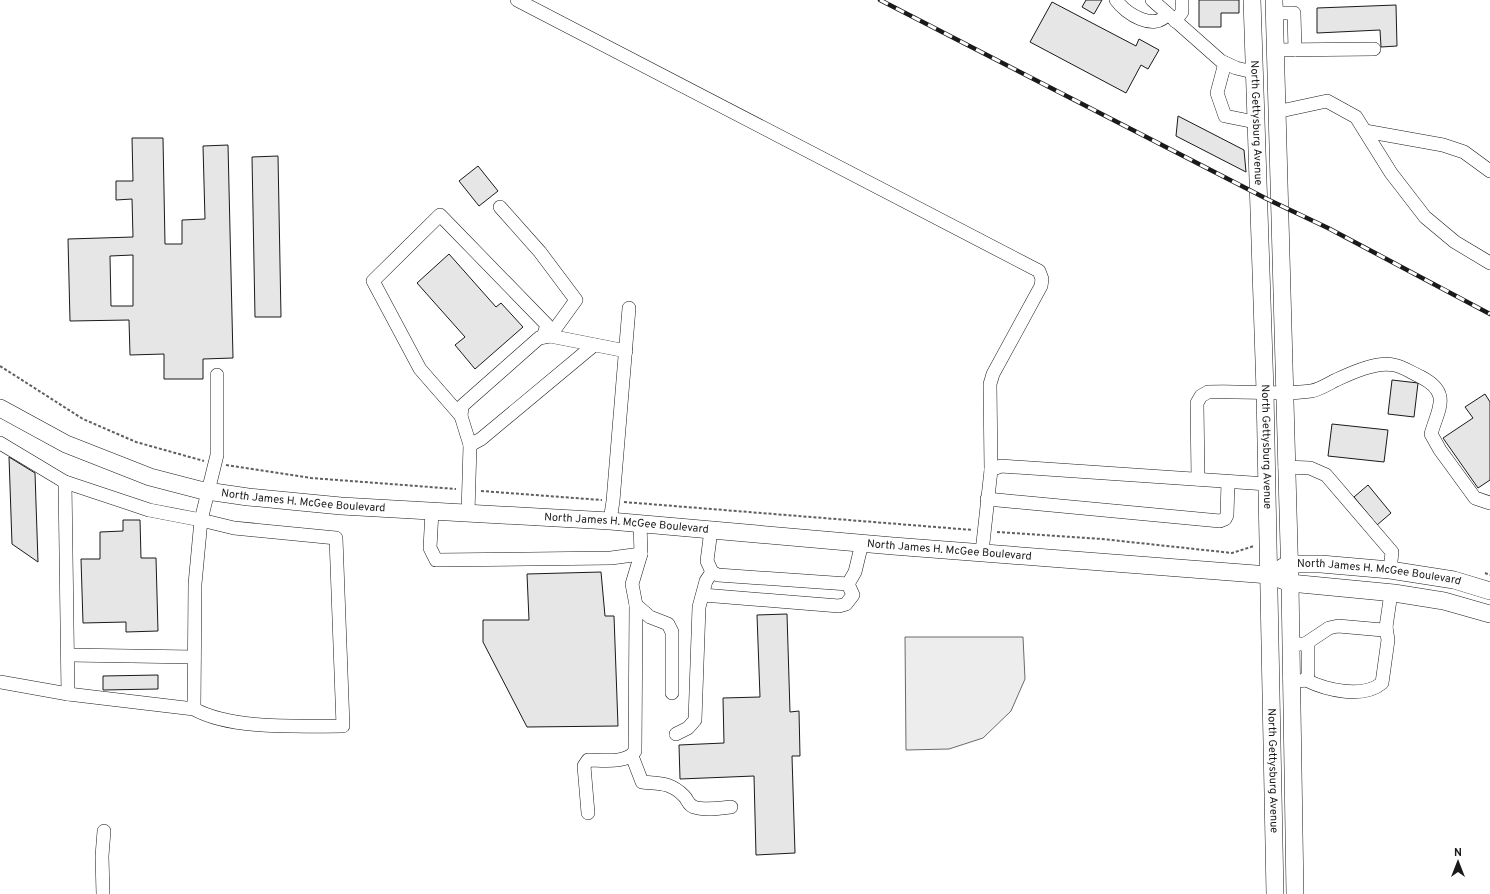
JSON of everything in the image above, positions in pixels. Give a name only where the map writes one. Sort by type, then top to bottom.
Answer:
[{"type":"main road","name":"North Gettysburg Avenue","points":[[1252,0],[1253,72],[1265,391],[1275,894]]},
{"type":"main road","name":"North Gettysburg Avenue","points":[[1274,7],[1288,564],[1298,644],[1295,894]]},
{"type":"main road","name":"North James H. McGee Boulevard","points":[[0,408],[28,424],[102,460],[150,477],[208,492],[268,500],[610,521],[862,543],[1269,575],[1290,583],[1391,593],[1444,601],[1490,614]]},
{"type":"main road","name":"North James H. McGee Boulevard","points":[[1269,575],[1288,564],[1321,564],[1390,570],[1454,580],[1490,591]]},
{"type":"street","points":[[516,0],[1039,271],[1042,279],[1041,286],[993,374],[990,384],[991,470],[982,552]]},
{"type":"street","points":[[1116,0],[1131,13],[1146,21],[1154,23],[1182,12],[1182,0]]},
{"type":"street","points":[[1154,1],[1225,63],[1236,68],[1253,72]]},
{"type":"street","points":[[1274,7],[1294,13],[1295,50]]},
{"type":"street","points":[[1275,50],[1374,49]]},
{"type":"street","points":[[1225,63],[1216,93],[1225,116],[1255,122]]},
{"type":"street","points":[[1276,112],[1327,101],[1356,117],[1391,173],[1425,217],[1455,242],[1490,263]]},
{"type":"street","points":[[1365,131],[1443,145],[1464,152],[1490,171]]},
{"type":"street","points":[[500,207],[540,252],[576,300],[546,337]]},
{"type":"street","points":[[461,416],[420,370],[373,281],[440,215],[547,325],[546,337]]},
{"type":"street","points":[[610,521],[614,501],[629,308]]},
{"type":"street","points":[[468,513],[470,445],[461,416],[462,406],[539,338],[546,337],[626,351]]},
{"type":"street","points":[[470,445],[481,439],[594,345]]},
{"type":"street","points":[[1198,479],[1197,403],[1201,396],[1208,392],[1265,391],[1283,394],[1313,391],[1354,372],[1381,365],[1392,364],[1427,380],[1438,392],[1442,403],[1431,434],[1440,450],[1475,498],[1490,503]]},
{"type":"street","points":[[194,709],[195,584],[201,520],[217,455],[217,375]]},
{"type":"street","points":[[0,443],[65,482],[149,510],[234,528],[336,538],[343,726],[235,723],[216,719],[194,709],[68,694],[0,682]]},
{"type":"street","points":[[991,470],[1001,466],[1267,484]]},
{"type":"street","points":[[1285,467],[1310,468],[1326,475],[1392,552],[1390,570]]},
{"type":"street","points":[[65,482],[68,694]]},
{"type":"street","points":[[988,499],[1220,521],[1225,519],[1227,515],[1228,482]]},
{"type":"street","points":[[432,511],[430,548],[436,560],[611,558],[641,554]]},
{"type":"street","points":[[588,813],[584,766],[588,760],[624,759],[632,756],[635,751],[636,605],[632,584],[641,554],[640,524]]},
{"type":"street","points":[[711,530],[708,561],[712,572],[718,575],[848,584]]},
{"type":"street","points":[[848,584],[855,572],[862,543]]},
{"type":"street","points":[[676,734],[688,728],[696,720],[699,608],[706,581],[712,572]]},
{"type":"street","points":[[703,595],[839,606],[846,604],[853,595],[848,584]]},
{"type":"street","points":[[1298,681],[1360,692],[1376,689],[1382,684],[1388,640],[1386,627],[1391,593]]},
{"type":"street","points":[[636,605],[650,617],[668,624],[672,632],[672,693]]},
{"type":"street","points":[[1298,644],[1329,628],[1338,626],[1380,630],[1386,627]]},
{"type":"street","points":[[68,655],[194,657]]},
{"type":"street","points":[[632,756],[642,782],[664,783],[685,797],[690,805],[695,808],[731,807]]},
{"type":"street","points":[[103,894],[102,856],[104,830]]},
{"type":"shaded area","points":[[905,637],[1023,637],[1025,679],[1011,711],[983,738],[949,749],[906,750]]},
{"type":"building","points":[[1086,0],[1102,0],[1094,14],[1082,7]]},
{"type":"building","points":[[1199,0],[1239,0],[1239,13],[1221,13],[1221,27],[1199,27]]},
{"type":"building","points":[[1052,2],[1136,46],[1139,39],[1159,50],[1148,69],[1141,65],[1126,93],[1030,42]]},
{"type":"building","points":[[1396,5],[1397,46],[1381,47],[1380,30],[1317,33],[1317,8]]},
{"type":"building","points":[[1178,116],[1244,150],[1246,172],[1176,136]]},
{"type":"building","points":[[132,138],[163,138],[165,244],[182,244],[182,220],[205,219],[203,146],[228,145],[233,358],[203,359],[203,379],[164,379],[164,354],[130,355],[129,320],[70,321],[68,239],[133,237],[132,199],[116,200],[116,181],[133,181]],"holes":[[[133,255],[133,306],[111,306],[110,256]]]},
{"type":"building","points":[[278,156],[281,317],[255,317],[252,157]]},
{"type":"building","points":[[478,166],[498,191],[479,206],[459,181]]},
{"type":"building","points":[[449,254],[496,307],[501,303],[523,327],[475,369],[455,345],[465,337],[417,283]]},
{"type":"building","points":[[1392,380],[1418,383],[1414,417],[1388,414]]},
{"type":"building","points":[[1485,394],[1490,402],[1490,480],[1478,488],[1443,438],[1473,418],[1465,407]]},
{"type":"building","points":[[1332,424],[1388,430],[1384,462],[1328,456]]},
{"type":"building","points":[[9,457],[35,473],[38,562],[12,544]]},
{"type":"building","points":[[1368,485],[1391,513],[1377,525],[1354,497]]},
{"type":"building","points":[[123,520],[140,520],[141,558],[156,558],[158,631],[126,632],[126,622],[83,623],[81,559],[100,559],[100,532],[123,531]]},
{"type":"building","points":[[601,572],[605,616],[614,616],[618,726],[527,727],[483,642],[483,620],[529,620],[527,574]]},
{"type":"building","points":[[787,614],[790,712],[799,711],[800,756],[792,756],[795,853],[756,855],[754,776],[680,779],[679,745],[724,743],[723,698],[760,697],[757,615]]},
{"type":"building","points":[[158,675],[158,689],[103,690],[103,676]]},
{"type":"railway","points":[[880,0],[1267,199],[1328,228],[1490,314]]}]
